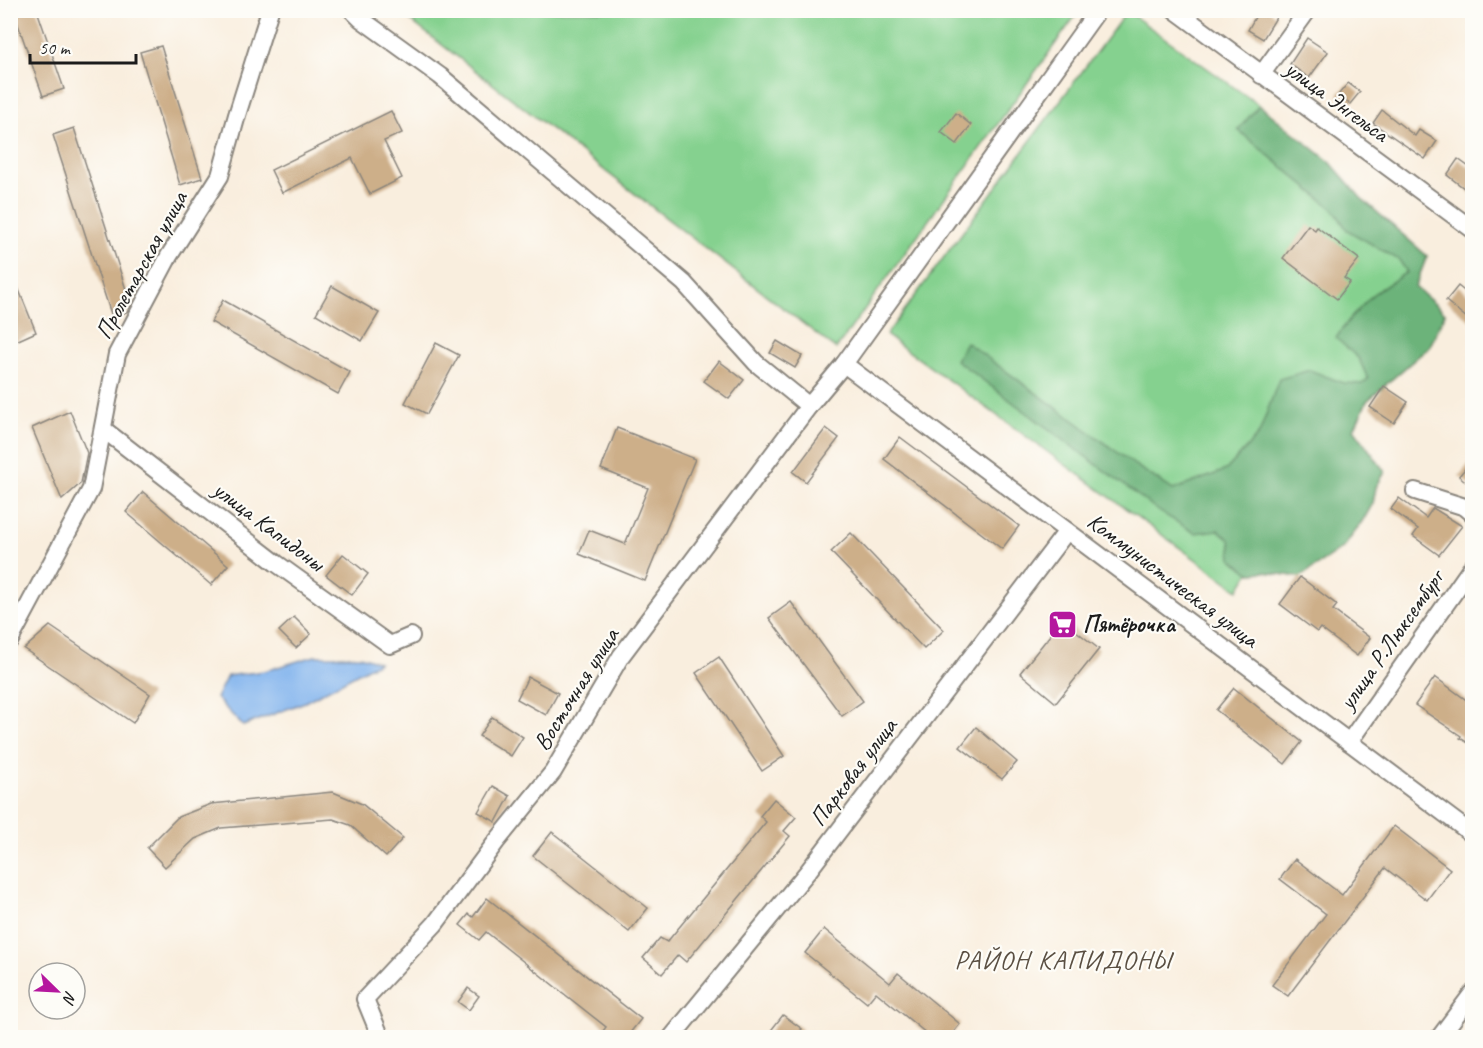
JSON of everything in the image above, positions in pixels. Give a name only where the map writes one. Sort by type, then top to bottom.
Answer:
[{"type":"street","name":"Пролетарская улица","points":[[10,640],[92,489],[117,354],[168,256],[219,176],[270,10]]},
{"type":"street","points":[[352,10],[440,76],[684,283],[756,363],[809,406]]},
{"type":"street","name":"Восточная улица","points":[[381,1038],[365,999],[435,924],[496,842],[553,772],[621,656],[809,406],[844,364],[1098,10]]},
{"type":"street","name":"улица Энгельса","points":[[1174,10],[1473,230]]},
{"type":"street","points":[[1261,75],[1308,10]]},
{"type":"street","name":"Коммунистическая улица","points":[[844,364],[1473,834]]},
{"type":"street","name":"улица Капидоны","points":[[103,429],[276,563],[390,645],[411,636]]},
{"type":"street","points":[[1415,491],[1465,507],[1473,513]]},
{"type":"street","name":"Парковая улица","points":[[678,1035],[809,870],[1067,531]]},
{"type":"street","name":"улица Р.Люксембург","points":[[1349,741],[1473,567]]},
{"type":"street","points":[[1439,1038],[1473,994]]},
{"type":"green space","points":[[398,11],[1079,11],[836,349]]},
{"type":"green space","points":[[1127,11],[1259,105],[1330,162],[1361,198],[1427,256],[1415,287],[1445,313],[1430,346],[1367,401],[1354,429],[1385,472],[1376,487],[1373,503],[1344,547],[1300,577],[1265,572],[1249,573],[1238,590],[886,335]]},
{"type":"green space","points":[[1259,105],[1330,162],[1361,198],[1427,256],[1415,287],[1445,313],[1430,346],[1367,401],[1354,429],[1385,472],[1376,487],[1373,503],[1344,547],[1300,577],[1265,572],[1249,573],[1232,559],[1230,540],[1218,530],[1195,533],[1160,512],[956,360],[966,342],[1173,490],[1226,470],[1259,434],[1279,379],[1310,370],[1343,383],[1362,384],[1368,379],[1359,359],[1336,338],[1373,294],[1407,272],[1399,260],[1347,230],[1334,210],[1238,130]]},
{"type":"water","points":[[315,656],[360,656],[379,662],[305,702],[243,726],[216,698],[227,676],[264,671]]},
{"type":"building","points":[[13,10],[37,10],[64,89],[43,96]]},
{"type":"building","points":[[1259,10],[1268,10],[1277,16],[1263,39],[1248,30]]},
{"type":"building","points":[[1307,38],[1328,52],[1309,78],[1290,64]]},
{"type":"building","points":[[161,46],[202,178],[180,185],[140,52]]},
{"type":"building","points":[[1348,83],[1360,92],[1350,104],[1338,95]]},
{"type":"building","points":[[1382,110],[1415,136],[1419,130],[1437,141],[1425,159],[1373,123]]},
{"type":"building","points":[[391,111],[402,133],[384,141],[402,178],[370,194],[352,158],[282,193],[271,170]]},
{"type":"building","points":[[956,113],[971,125],[957,144],[941,132]]},
{"type":"building","points":[[74,128],[131,305],[127,312],[112,317],[53,135]]},
{"type":"building","points":[[1458,159],[1473,170],[1473,195],[1447,175]]},
{"type":"building","points":[[1308,225],[1315,230],[1317,227],[1359,259],[1344,278],[1350,282],[1337,299],[1283,258]]},
{"type":"building","points":[[10,268],[36,332],[14,342],[10,334]]},
{"type":"building","points":[[332,286],[379,313],[362,341],[316,314]]},
{"type":"building","points":[[1458,286],[1473,298],[1473,323],[1446,301]]},
{"type":"building","points":[[223,300],[350,372],[338,394],[211,322]]},
{"type":"building","points":[[777,341],[802,356],[795,368],[770,353]]},
{"type":"building","points":[[436,343],[459,355],[427,414],[405,403]]},
{"type":"building","points":[[719,361],[744,380],[729,399],[704,381]]},
{"type":"building","points":[[1384,386],[1408,402],[1394,423],[1370,407]]},
{"type":"building","points":[[70,411],[87,453],[81,483],[62,500],[32,428]]},
{"type":"building","points":[[617,428],[695,459],[645,581],[579,554],[589,530],[625,544],[648,488],[601,469]]},
{"type":"building","points":[[826,428],[839,438],[806,482],[793,472]]},
{"type":"building","points":[[900,437],[1019,526],[1002,549],[884,459]]},
{"type":"building","points":[[1473,459],[1473,487],[1459,476]]},
{"type":"building","points":[[143,492],[228,565],[211,585],[126,512]]},
{"type":"building","points":[[1399,498],[1426,518],[1433,508],[1462,526],[1439,555],[1413,536],[1418,529],[1391,509]]},
{"type":"building","points":[[851,533],[944,630],[924,649],[831,552]]},
{"type":"building","points":[[343,554],[368,574],[352,595],[326,575]]},
{"type":"building","points":[[1300,577],[1337,605],[1333,610],[1370,638],[1357,656],[1320,628],[1317,632],[1280,604]]},
{"type":"building","points":[[791,602],[863,701],[842,716],[769,618]]},
{"type":"building","points":[[294,617],[311,634],[296,648],[279,631]]},
{"type":"building","points":[[1062,620],[1099,649],[1056,703],[1020,673]]},
{"type":"building","points":[[50,626],[150,694],[133,723],[24,649]]},
{"type":"building","points":[[719,657],[784,756],[762,771],[696,673]]},
{"type":"building","points":[[528,677],[558,693],[546,715],[517,699]]},
{"type":"building","points":[[1435,677],[1473,705],[1473,746],[1415,705]]},
{"type":"building","points":[[1234,688],[1302,742],[1285,764],[1216,710]]},
{"type":"building","points":[[492,717],[523,737],[511,756],[479,736]]},
{"type":"building","points":[[976,727],[1017,762],[1002,779],[960,747]]},
{"type":"building","points":[[493,786],[510,796],[496,822],[478,812]]},
{"type":"building","points":[[333,792],[362,804],[403,838],[386,857],[350,825],[333,819],[221,828],[195,839],[165,867],[147,848],[178,817],[211,804]]},
{"type":"building","points":[[774,799],[796,817],[784,831],[790,836],[686,962],[678,955],[662,974],[643,958],[660,938],[667,942],[766,822],[760,816]]},
{"type":"building","points":[[1394,826],[1450,869],[1427,900],[1385,868],[1288,996],[1272,985],[1326,914],[1280,879],[1295,859],[1342,895]]},
{"type":"building","points":[[552,832],[648,908],[629,932],[533,856]]},
{"type":"building","points":[[487,898],[641,1019],[626,1038],[598,1038],[606,1027],[486,932],[479,940],[460,925],[469,914],[473,917]]},
{"type":"building","points":[[824,929],[890,983],[898,973],[960,1024],[949,1038],[932,1038],[876,992],[867,1003],[805,953]]},
{"type":"building","points":[[468,988],[479,996],[469,1010],[458,1002]]},
{"type":"building","points":[[783,1015],[802,1029],[795,1038],[765,1038]]},
{"type":"place","name":"Пятёрочка","points":[[1062,624]]},
{"type":"district","name":"РАЙОН КАПИДОНЫ","points":[[1063,960]]}]
